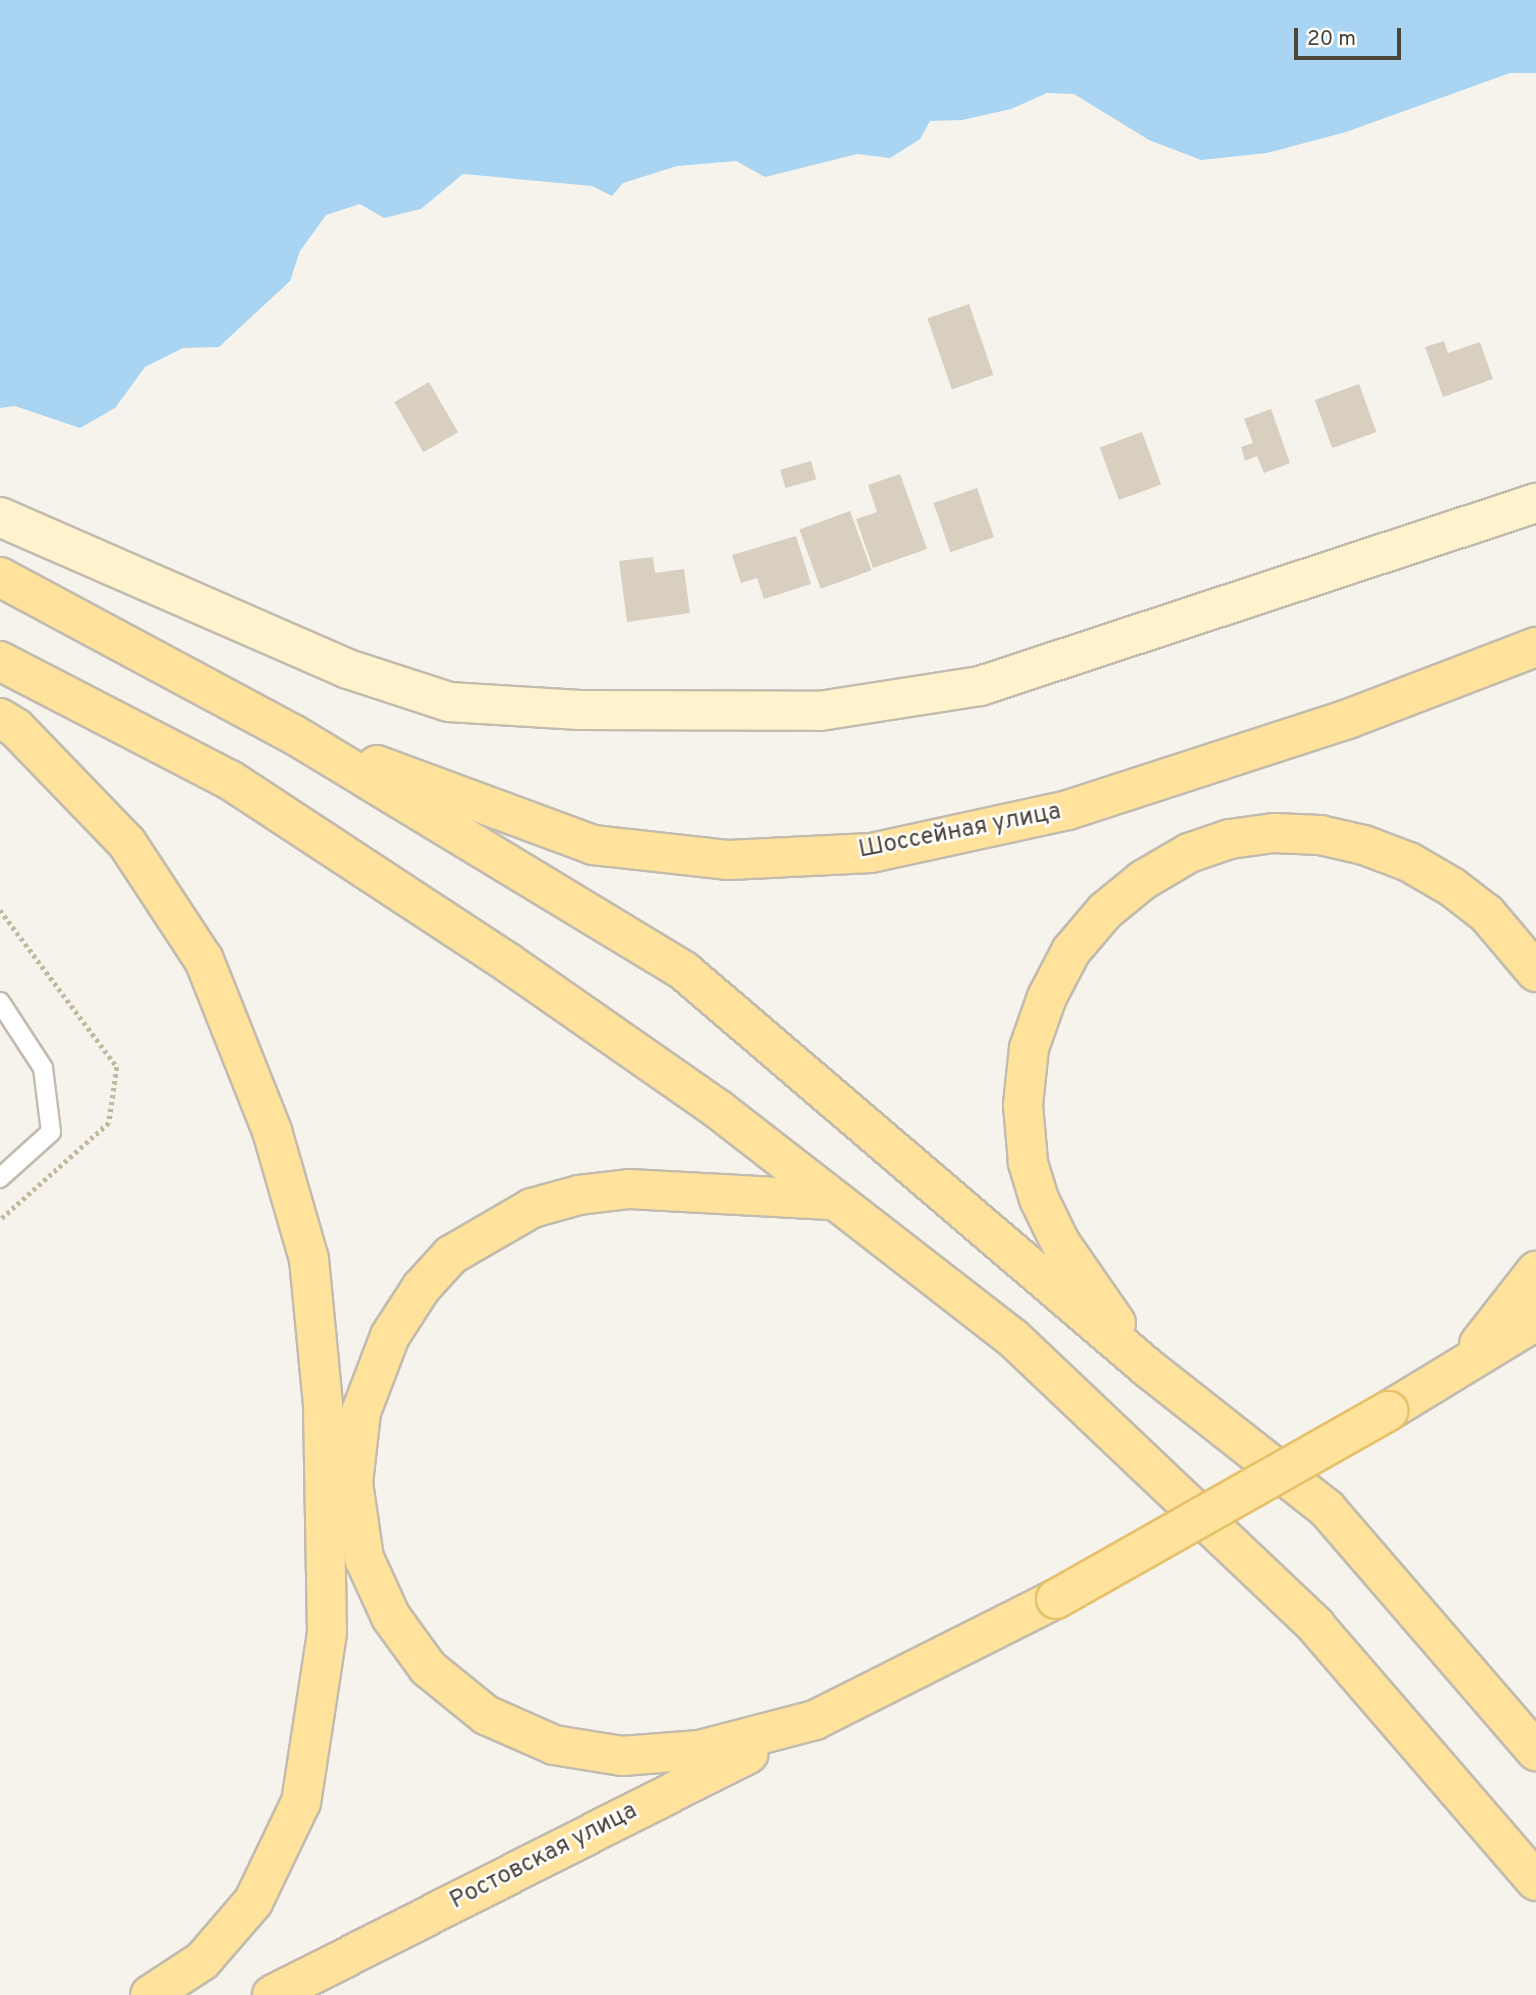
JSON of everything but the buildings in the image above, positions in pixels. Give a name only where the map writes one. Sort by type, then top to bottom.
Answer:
[{"type":"main road","points":[[0,577],[293,734],[684,971],[1148,1368],[1326,1509],[1536,1751]]},
{"type":"main road","name":"Шоссейная улица","points":[[293,734],[593,845],[729,860],[871,853],[1068,810],[1348,719],[1536,648]]},
{"type":"main road","points":[[0,661],[230,780],[510,964],[719,1110],[831,1200],[1013,1338],[1315,1625],[1502,1837],[1536,1881]]},
{"type":"main road","points":[[0,718],[16,728],[127,843],[204,960],[272,1131],[309,1259],[323,1404],[327,1633],[301,1801],[253,1902],[202,1961],[150,1995]]},
{"type":"main road","points":[[1148,1368],[1061,1244],[1039,1199],[1028,1162],[1023,1105],[1029,1048],[1047,997],[1072,951],[1105,911],[1143,880],[1189,853],[1230,839],[1274,833],[1320,835],[1398,858],[1452,887],[1487,914],[1536,972]]},
{"type":"main road","points":[[831,1200],[629,1189],[579,1195],[531,1208],[488,1230],[451,1255],[421,1288],[390,1336],[360,1412],[353,1483],[364,1558],[391,1617],[428,1668],[486,1715],[554,1745],[622,1756],[701,1751],[815,1720],[1056,1599],[1388,1411],[1536,1321]]},
{"type":"main road","points":[[1454,1372],[1536,1271]]},
{"type":"main road","name":"Ростовская улица","points":[[272,1995],[815,1720]]},
{"type":"street","points":[[0,517],[348,669],[449,702],[580,710],[820,711],[980,686],[1536,503]]},
{"type":"lane","points":[[0,1002],[43,1068],[51,1132],[0,1178]]},
{"type":"water","points":[[0,0],[1536,0],[1536,73],[1510,73],[1346,132],[1267,153],[1201,160],[1149,140],[1074,94],[1047,93],[1011,109],[962,120],[930,121],[920,139],[890,158],[857,154],[765,177],[736,161],[677,166],[623,183],[612,196],[592,186],[463,174],[421,209],[384,218],[360,204],[326,215],[300,251],[290,281],[219,347],[183,348],[145,367],[115,408],[80,428],[15,406],[0,408]]}]
